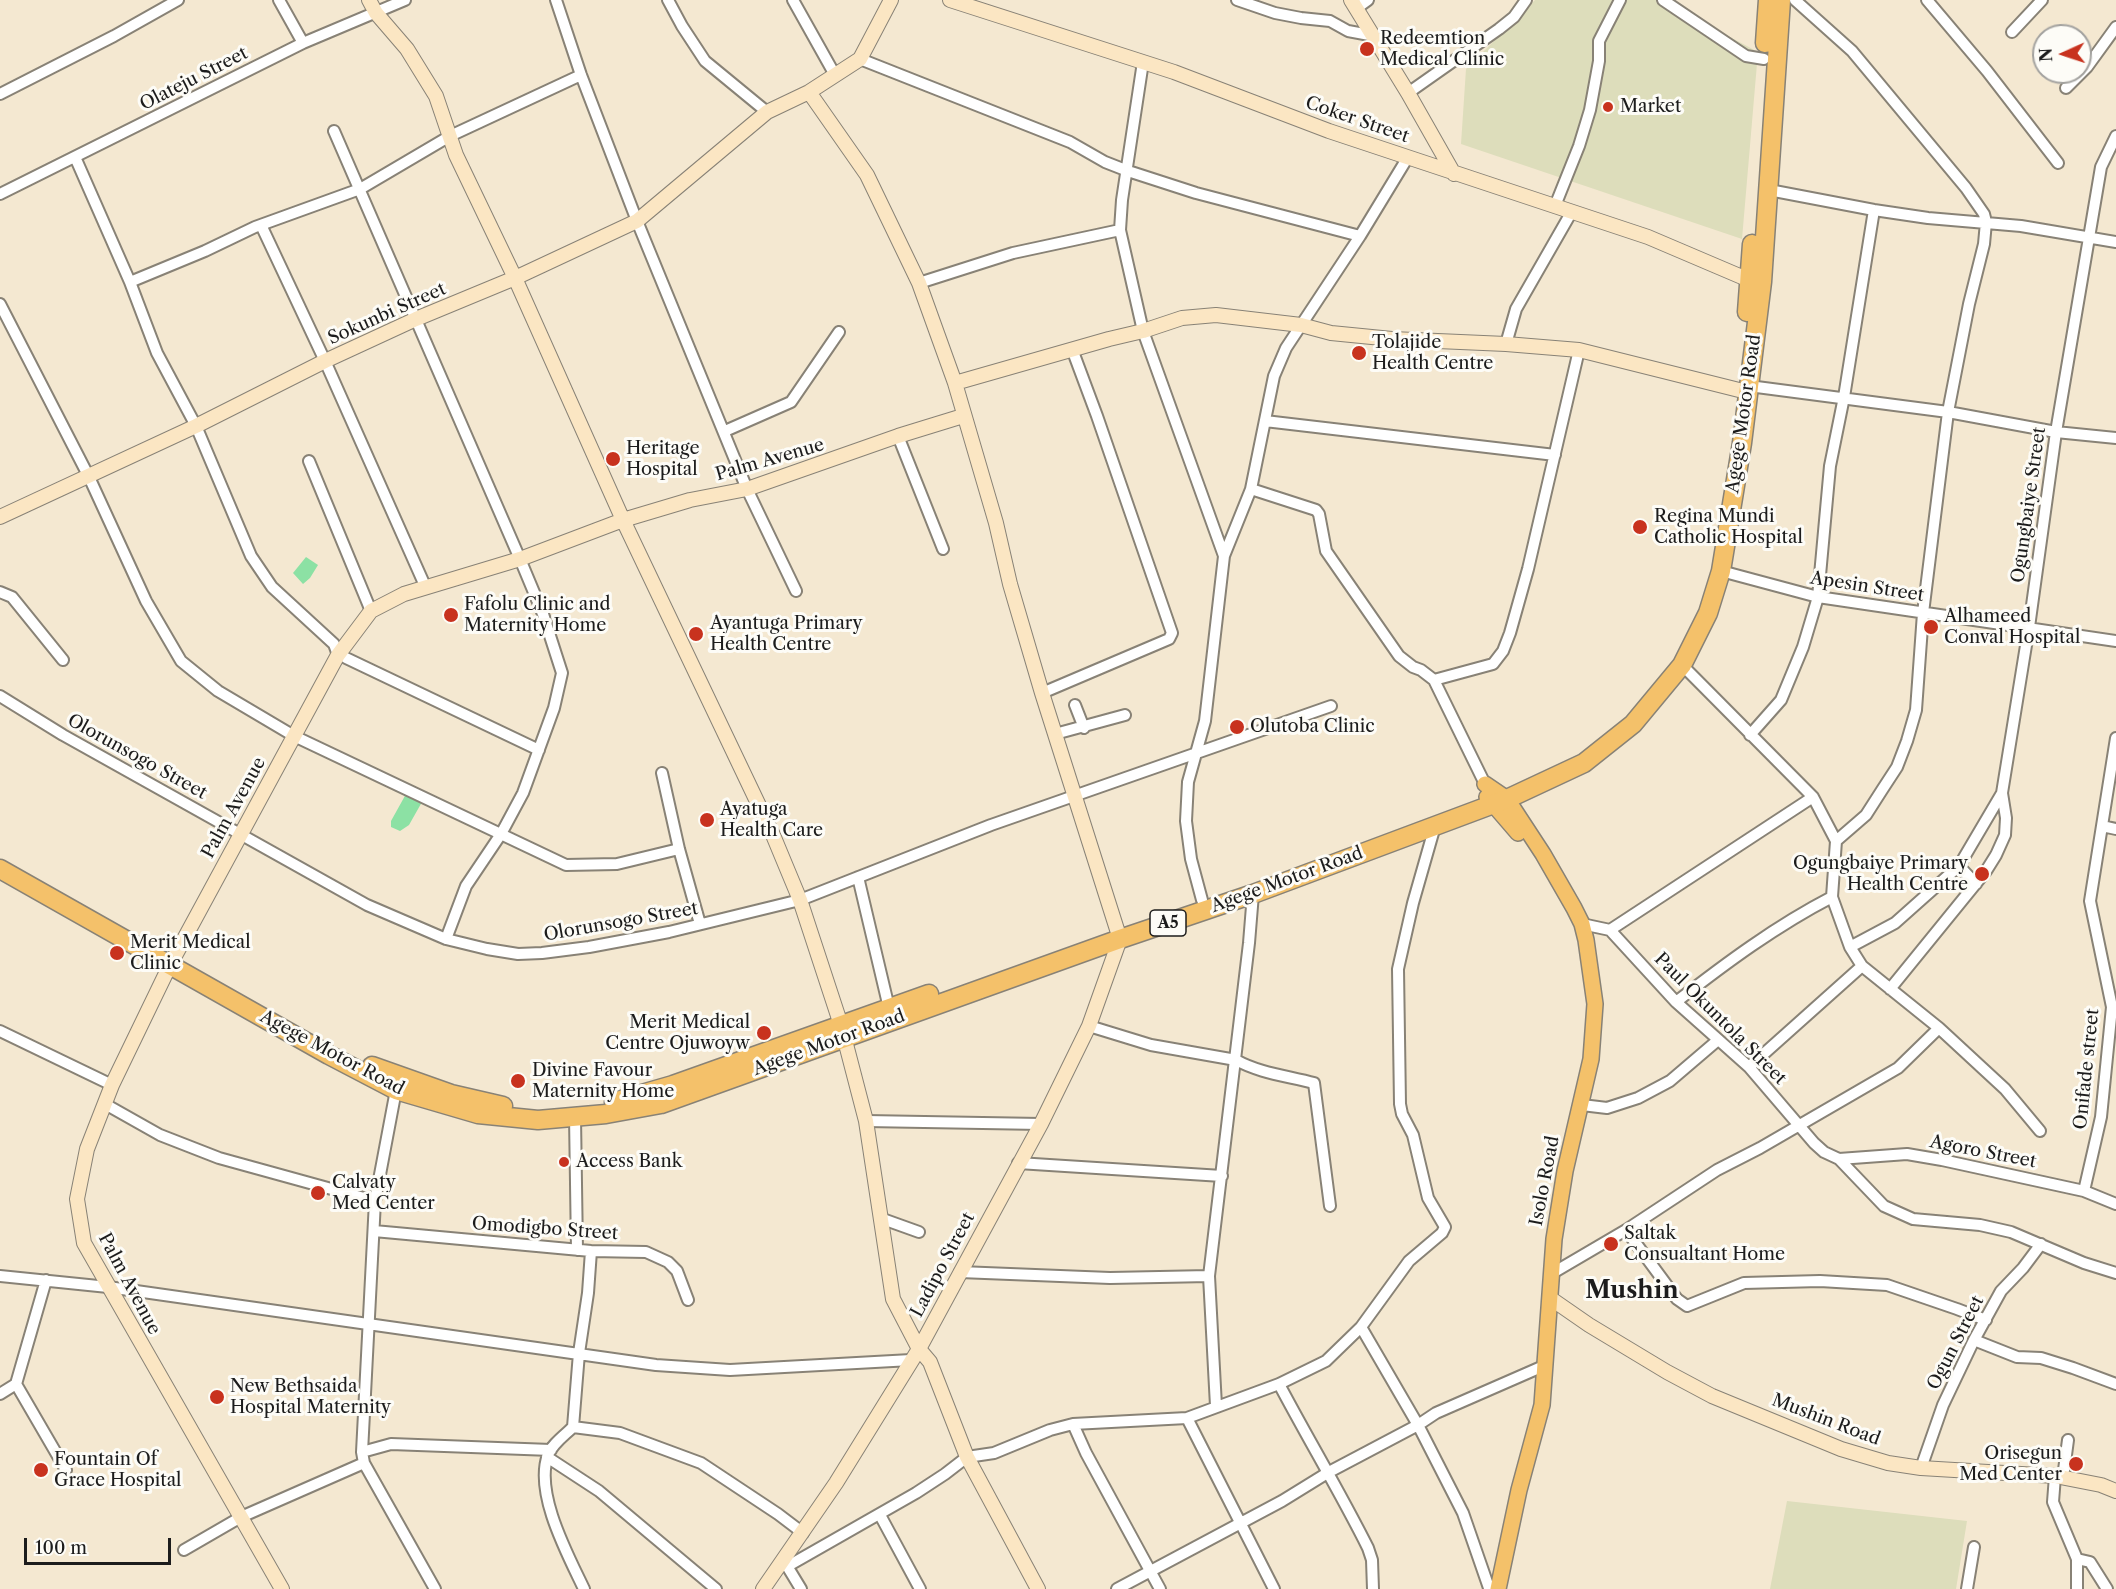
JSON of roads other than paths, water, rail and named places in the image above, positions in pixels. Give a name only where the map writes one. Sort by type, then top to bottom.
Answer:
[{"type":"highway","name":"Agege Motor Road","points":[[1756,281],[1757,190],[1768,0]]},
{"type":"highway","name":"Agege Motor Road","points":[[0,855],[329,1055],[396,1090],[478,1114],[538,1120],[606,1114],[661,1104],[842,1031],[889,1008],[1118,934],[1253,894],[1436,825],[1575,756],[1607,734],[1645,696],[1677,652],[1699,605],[1713,568],[1744,388],[1769,190],[1781,0]]},
{"type":"highway","name":"Agege Motor Road","points":[[0,869],[173,960],[271,1008],[311,1034],[380,1070],[451,1094],[500,1106],[555,1108],[615,1102],[842,1031],[1118,934],[1202,900],[1584,763],[1633,724],[1682,665],[1708,614],[1721,571],[1742,444],[1744,388]]},
{"type":"main road","name":"Isolo Road","points":[[1492,1589],[1542,1405],[1551,1274],[1560,1200],[1593,1050],[1595,1004],[1582,924],[1558,879],[1493,795]]},
{"type":"main road","name":"Isolo Road","points":[[1492,1589],[1507,1505],[1532,1414],[1539,1368],[1546,1238],[1556,1173],[1580,1069],[1586,1024],[1586,983],[1576,929],[1554,885],[1493,795]]},
{"type":"street","points":[[0,94],[114,36],[163,3],[178,0]]},
{"type":"street","points":[[279,0],[303,43]]},
{"type":"street","points":[[369,0],[376,13],[407,49],[436,96],[456,155],[515,278],[623,520],[773,835],[800,900],[842,1031],[866,1121],[893,1299],[915,1354]]},
{"type":"street","name":"Olateju Street","points":[[1,191],[75,157],[303,43],[405,0]]},
{"type":"street","points":[[556,0],[581,75],[637,221],[747,489],[796,591]]},
{"type":"street","points":[[669,0],[682,26],[705,61],[767,112]]},
{"type":"street","points":[[793,0],[835,75]]},
{"type":"street","points":[[891,0],[860,59],[1070,142],[1105,162],[1128,171],[1186,190],[1360,236]]},
{"type":"street","name":"Coker Street","points":[[950,0],[1143,62],[1213,86],[1329,131],[1648,237],[1756,281]]},
{"type":"street","points":[[1237,0],[1275,13],[1330,21],[1348,31],[1375,36]]},
{"type":"street","points":[[1408,93],[1499,29],[1514,16],[1526,0]]},
{"type":"street","points":[[1556,206],[1590,110],[1599,61],[1599,41],[1620,0]]},
{"type":"street","points":[[1663,0],[1746,56],[1764,59]]},
{"type":"street","points":[[1795,0],[1852,51],[1966,188],[1984,214],[1986,222],[1984,244],[1969,304],[1948,412],[1923,613],[1916,710],[1897,767],[1866,815],[1836,841]]},
{"type":"street","points":[[1927,0],[1987,71],[2058,163]]},
{"type":"street","points":[[2012,32],[2042,0]]},
{"type":"street","points":[[1359,3],[1375,36],[1454,174]]},
{"type":"street","points":[[2066,88],[2087,67],[2116,27]]},
{"type":"street","name":"Sokunbi Street","points":[[0,517],[89,477],[416,319],[515,278],[637,221],[767,112],[809,92],[860,59]]},
{"type":"street","points":[[1143,62],[1122,200],[1120,230],[1143,331],[1224,556]]},
{"type":"street","points":[[130,282],[261,225],[360,189],[450,136],[581,75]]},
{"type":"street","points":[[809,92],[867,175],[920,284],[954,383],[996,523],[1010,584],[1042,693],[1118,934]]},
{"type":"street","points":[[334,131],[520,559],[543,614],[562,673],[554,708],[524,793],[501,834],[466,886],[446,939]]},
{"type":"street","name":"Ogungbaiye Street","points":[[1890,989],[1976,884],[1996,855],[2005,835],[2006,818],[2002,793],[2029,627],[2056,432],[2101,167],[2116,136]]},
{"type":"street","points":[[75,157],[130,282],[157,353],[196,426],[251,555],[272,588],[334,644],[339,654],[539,750]]},
{"type":"street","points":[[1202,900],[1191,859],[1186,821],[1188,782],[1206,721],[1224,556],[1251,489],[1274,376],[1286,348],[1360,236],[1408,157]]},
{"type":"street","points":[[1769,190],[1874,210],[1928,218],[2021,226],[2116,242]]},
{"type":"street","points":[[1750,735],[1781,700],[1803,647],[1818,597],[1830,466],[1844,397],[1874,210]]},
{"type":"street","points":[[1506,344],[1516,309],[1572,213]]},
{"type":"street","points":[[261,225],[426,588]]},
{"type":"street","points":[[920,284],[1012,254],[1120,230]]},
{"type":"street","points":[[0,304],[89,477],[146,602],[181,661],[218,691],[294,736],[566,865],[617,864],[679,849]]},
{"type":"street","points":[[954,383],[1143,331],[1182,318],[1228,316],[1301,325],[1331,333],[1371,338],[1579,350],[1744,388],[1844,397],[1948,412],[2056,432],[2116,438]]},
{"type":"street","points":[[725,431],[791,402],[839,332]]},
{"type":"street","points":[[1042,693],[1169,639],[1172,633],[1072,349]]},
{"type":"street","points":[[1434,680],[1493,664],[1503,651],[1528,569],[1579,350]]},
{"type":"street","name":"Palm Avenue","points":[[282,1589],[84,1243],[77,1199],[87,1149],[112,1085],[173,960],[339,654],[371,611],[404,594],[520,559],[623,520],[690,500],[747,489],[898,436],[963,416]]},
{"type":"street","points":[[1265,421],[1555,455]]},
{"type":"street","points":[[898,436],[943,549]]},
{"type":"street","points":[[309,461],[371,611]]},
{"type":"street","points":[[1251,489],[1316,510],[1319,514],[1326,551],[1399,656],[1434,680],[1493,795]]},
{"type":"street","name":"Apesin Street","points":[[1721,571],[1818,597],[2116,641]]},
{"type":"street","points":[[0,592],[12,597],[63,660]]},
{"type":"street","points":[[1682,665],[1813,797],[1836,841],[1832,897],[1850,947],[1862,966],[1939,1028],[2005,1089],[2040,1131]]},
{"type":"street","name":"Olorunsogo Street","points":[[0,696],[72,741],[367,905],[446,939],[518,954],[589,947],[800,900],[991,825],[1331,706]]},
{"type":"street","points":[[1076,705],[1083,728]]},
{"type":"street","points":[[1055,734],[1125,715]]},
{"type":"street","name":"Onifade street","points":[[2084,1191],[2101,1117],[2112,1007],[2090,901],[2116,738]]},
{"type":"street","points":[[662,773],[679,849],[700,924]]},
{"type":"street","points":[[1850,947],[1895,923],[1959,866],[2002,793]]},
{"type":"street","points":[[1582,924],[1610,930],[1813,797]]},
{"type":"street","points":[[801,1589],[786,1563],[880,1515],[945,1474],[967,1457],[994,1453],[1050,1430],[1073,1424],[1187,1418],[1279,1384],[1326,1361],[1361,1327],[1409,1261],[1442,1233],[1445,1227],[1428,1198],[1413,1135],[1402,1114],[1400,1104],[1398,969],[1413,903],[1436,825]]},
{"type":"street","points":[[2102,826],[2116,829]]},
{"type":"street","points":[[1959,866],[1976,884]]},
{"type":"street","points":[[858,877],[889,1008]]},
{"type":"street","points":[[1216,1406],[1209,1276],[1236,1059],[1253,894]]},
{"type":"street","points":[[1676,1002],[1752,945],[1832,897]]},
{"type":"street","name":"Paul Okuntola Street","points":[[1610,930],[1676,1002],[1749,1067],[1824,1152],[1839,1159],[1884,1206],[1913,1219],[1980,1225],[2011,1232],[2084,1263],[2116,1273]]},
{"type":"street","name":"Ladipo Street","points":[[763,1589],[786,1563],[864,1440],[915,1354],[1041,1124],[1089,1026],[1118,934]]},
{"type":"street","points":[[1749,1067],[1862,966]]},
{"type":"street","points":[[1089,1026],[1151,1045],[1236,1059],[1245,1065],[1314,1083],[1330,1206]]},
{"type":"street","points":[[1551,1274],[1626,1230],[1717,1170],[1799,1126],[1898,1068],[1939,1028]]},
{"type":"street","points":[[0,1031],[112,1085]]},
{"type":"street","points":[[1582,1105],[1607,1107],[1638,1098],[1670,1081],[1718,1040]]},
{"type":"street","points":[[396,1090],[375,1201],[363,1458],[435,1589]]},
{"type":"street","points":[[105,1104],[160,1136],[219,1158],[375,1201]]},
{"type":"street","points":[[575,1117],[577,1250]]},
{"type":"street","points":[[866,1121],[1041,1124]]},
{"type":"street","name":"Agoro Street","points":[[1839,1159],[1906,1154],[2084,1191],[2116,1204]]},
{"type":"street","points":[[1018,1163],[1222,1176]]},
{"type":"street","points":[[880,1218],[919,1232]]},
{"type":"street","points":[[1626,1230],[1677,1299],[1687,1306],[1744,1283],[1820,1281],[1887,1286],[1986,1320]]},
{"type":"street","name":"Omodigbo Street","points":[[374,1231],[577,1250],[646,1252],[668,1262],[677,1271],[688,1299]]},
{"type":"street","name":"Ogun Street","points":[[1921,1468],[1942,1405],[1974,1340],[2001,1291],[2023,1269],[2041,1244]]},
{"type":"street","points":[[584,1589],[552,1521],[545,1474],[549,1453],[573,1427],[591,1251]]},
{"type":"street","points":[[960,1272],[1110,1278],[1209,1276]]},
{"type":"street","points":[[0,1276],[108,1287],[656,1365],[730,1370],[915,1354],[930,1362],[967,1457],[1038,1589]]},
{"type":"street","points":[[0,1394],[16,1384],[46,1280]]},
{"type":"street","name":"Mushin Road","points":[[1550,1298],[1589,1325],[1712,1396],[1841,1449],[1888,1463],[1921,1468],[2058,1476],[2101,1485],[2116,1491]]},
{"type":"street","points":[[1361,1327],[1418,1425],[1463,1513],[1492,1589]]},
{"type":"street","points":[[1974,1340],[2017,1357],[2041,1359],[2116,1384]]},
{"type":"street","points":[[1117,1589],[1282,1501],[1329,1472],[1418,1425],[1436,1413],[1539,1368]]},
{"type":"street","points":[[16,1384],[66,1470]]},
{"type":"street","points":[[1279,1384],[1307,1437],[1329,1472],[1368,1548],[1372,1560],[1373,1589]]},
{"type":"street","points":[[1187,1418],[1274,1589]]},
{"type":"street","points":[[1073,1424],[1086,1453],[1160,1589]]},
{"type":"street","points":[[573,1427],[620,1433],[701,1463],[803,1533]]},
{"type":"street","points":[[2068,1440],[2064,1470],[2058,1476],[2053,1502],[2077,1559],[2078,1589]]},
{"type":"street","points":[[184,1550],[241,1517],[391,1444],[549,1453],[599,1491],[716,1589]]},
{"type":"street","points":[[880,1515],[920,1589]]},
{"type":"street","points":[[1967,1589],[1974,1547]]},
{"type":"street","points":[[2077,1559],[2090,1562],[2107,1589]]},
{"type":"place","name":"Redeemtion Medical Clinic","points":[[1367,49]]},
{"type":"place","name":"Market","points":[[1608,107]]},
{"type":"place","name":"Tolajide Health Centre","points":[[1359,353]]},
{"type":"place","name":"Heritage Hospital","points":[[613,459]]},
{"type":"place","name":"Regina Mundi Catholic Hospital","points":[[1640,527]]},
{"type":"place","name":"Fafolu Clinic and Maternity Home","points":[[451,615]]},
{"type":"place","name":"Alhameed Conval Hospital","points":[[1931,627]]},
{"type":"place","name":"Ayantuga Primary Health Centre","points":[[696,634]]},
{"type":"place","name":"Olutoba Clinic","points":[[1237,727]]},
{"type":"place","name":"Ayatuga Health Care","points":[[707,820]]},
{"type":"place","name":"Ogungbaiye Primary Health Centre","points":[[1982,874]]},
{"type":"place","name":"Merit Medical Clinic","points":[[117,953]]},
{"type":"place","name":"Merit Medical Centre Ojuwoyw","points":[[764,1033]]},
{"type":"place","name":"Divine Favour Maternity Home","points":[[518,1081]]},
{"type":"place","name":"Access Bank","points":[[564,1162]]},
{"type":"place","name":"Calvaty Med Center","points":[[318,1193]]},
{"type":"place","name":"Saltak Consualtant Home","points":[[1611,1244]]},
{"type":"place","name":"New Bethsaida Hospital Maternity","points":[[217,1397]]},
{"type":"place","name":"Orisegun Med Center","points":[[2076,1464]]},
{"type":"place","name":"Fountain Of Grace Hospital","points":[[41,1470]]},
{"type":"district","name":"Mushin","points":[[1632,1291]]}]
